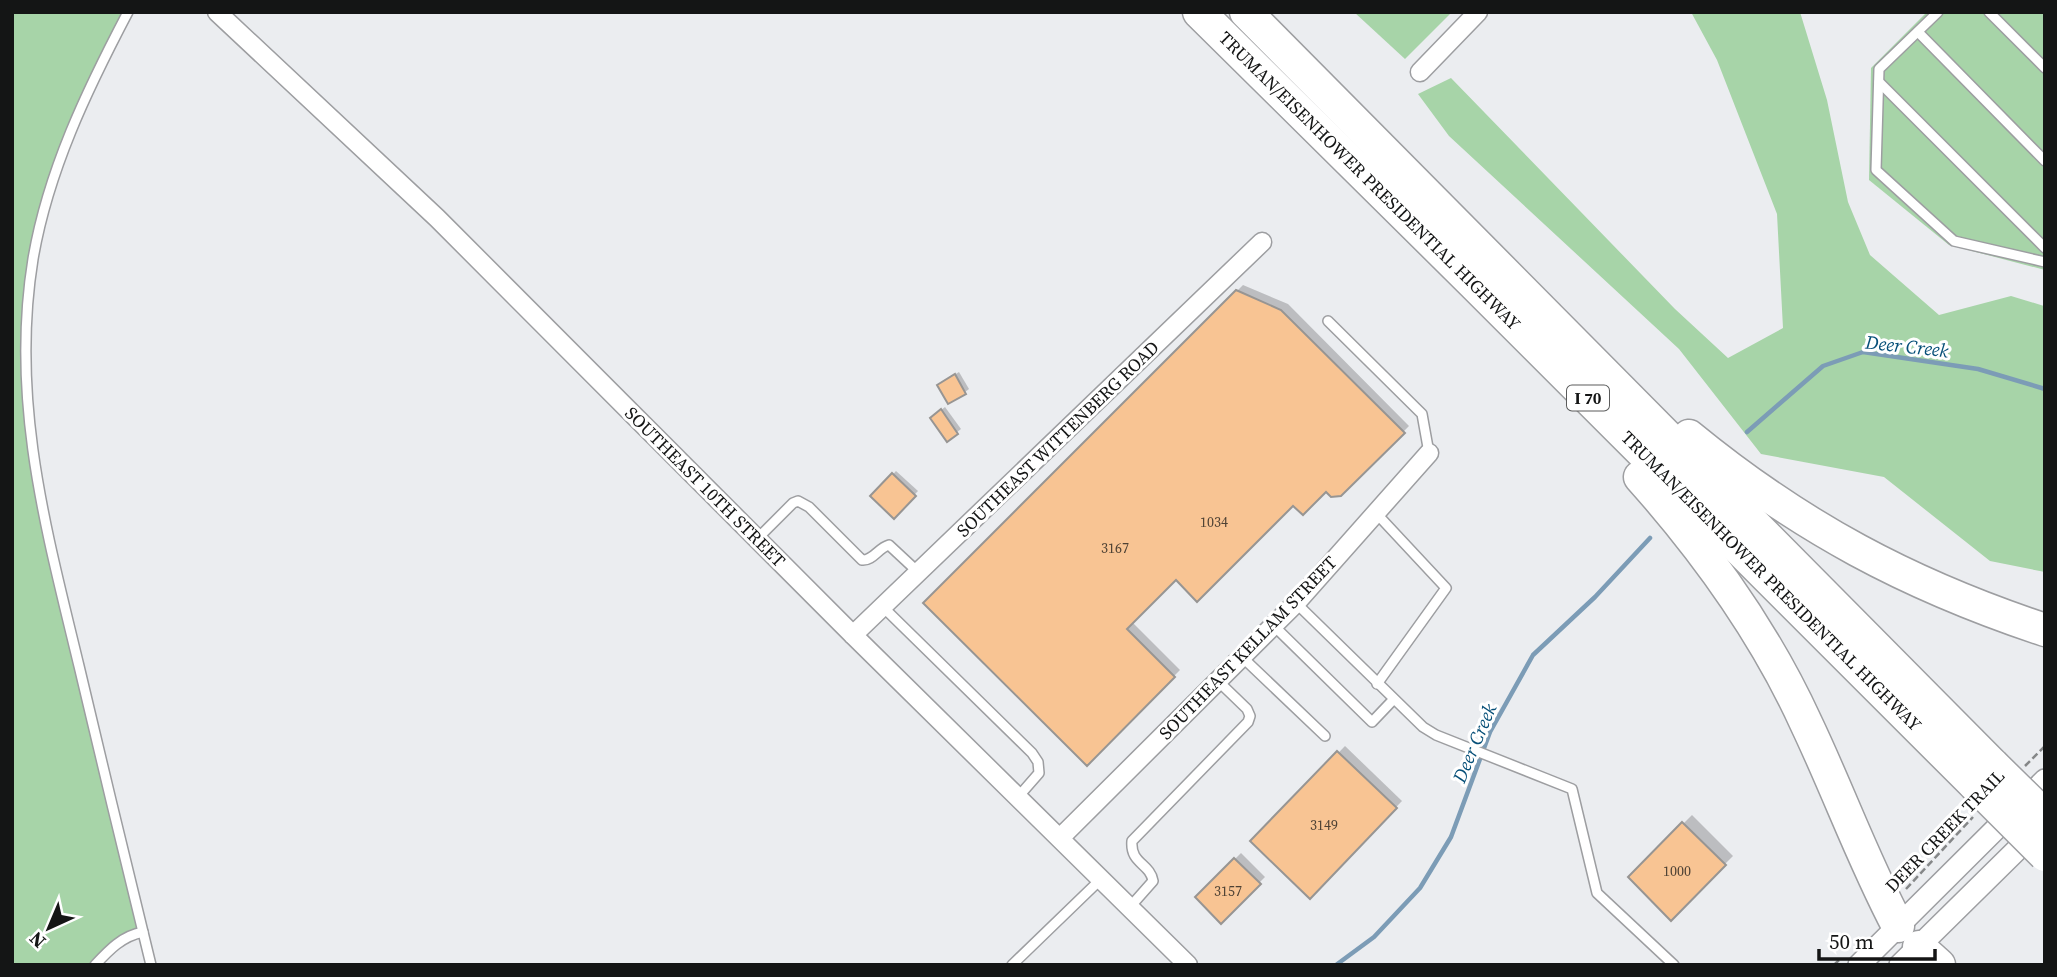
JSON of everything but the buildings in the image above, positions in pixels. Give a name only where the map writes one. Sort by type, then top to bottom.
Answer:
[{"type":"highway","name":"TRUMAN/EISENHOWER PRESIDENTIAL HIGHWAY","points":[[1199,12],[1475,285],[1992,783],[2045,817]]},
{"type":"highway","name":"TRUMAN/EISENHOWER PRESIDENTIAL HIGHWAY","points":[[1246,12],[1552,323],[1992,783],[2045,855]]},
{"type":"highway","points":[[1475,285],[1546,375],[1657,495],[1724,583],[1794,698],[1866,862],[1909,942]]},
{"type":"highway","points":[[1552,323],[1704,449],[1817,529],[1881,564],[1955,598],[2045,630]]},
{"type":"street","name":"SOUTHEAST 10TH STREET","points":[[217,12],[437,218],[853,635],[1188,965]]},
{"type":"street","points":[[1420,72],[1478,12]]},
{"type":"street","name":"SOUTHEAST WITTENBERG ROAD","points":[[853,635],[1262,242]]},
{"type":"street","name":"SOUTHEAST KELLAM STREET","points":[[1060,838],[1296,603],[1429,453]]},
{"type":"street","points":[[1909,942],[2045,780]]},
{"type":"street","points":[[1852,960],[1909,942],[2045,822]]},
{"type":"lane","points":[[128,12],[93,81],[51,184],[34,257],[27,302],[25,357],[27,414],[44,521],[151,965]]},
{"type":"lane","points":[[1938,12],[1879,69],[1876,170],[1954,241],[2045,262]]},
{"type":"lane","points":[[1989,12],[2045,68]]},
{"type":"lane","points":[[1918,32],[2045,161]]},
{"type":"lane","points":[[1879,82],[2045,248]]},
{"type":"lane","points":[[1328,321],[1422,414],[1429,453]]},
{"type":"lane","points":[[757,539],[798,501],[809,507],[862,560],[870,559],[889,545],[918,572]]},
{"type":"lane","points":[[1376,513],[1446,587],[1377,684]]},
{"type":"lane","points":[[1296,603],[1423,727],[1436,735],[1573,789],[1597,893],[1674,965]]},
{"type":"lane","points":[[883,607],[1032,752],[1040,773],[1018,797]]},
{"type":"lane","points":[[1273,625],[1372,722],[1393,700]]},
{"type":"lane","points":[[1241,656],[1325,736]]},
{"type":"lane","points":[[1130,908],[1153,881],[1152,875],[1134,857],[1131,851],[1132,841],[1248,722],[1250,716],[1247,709],[1217,680]]},
{"type":"lane","points":[[1012,965],[1101,879]]},
{"type":"lane","points":[[95,965],[117,942],[143,932]]},
{"type":"path","name":"DEER CREEK TRAIL","points":[[1909,942],[1992,783],[2045,746]]},
{"type":"path","points":[[1834,965],[1852,960]]},
{"type":"green space","points":[[12,12],[128,12],[51,184],[27,302],[31,445],[143,932],[134,934],[95,965],[12,965]]},
{"type":"green space","points":[[1354,12],[1452,12],[1405,59]]},
{"type":"green space","points":[[1691,12],[1800,12],[1827,100],[1848,202],[1870,255],[1939,315],[2011,296],[2044,306],[2045,572],[1990,561],[1884,477],[1761,454],[1679,349],[1449,136],[1418,94],[1451,78],[1675,309],[1728,358],[1783,328],[1777,214],[1717,60]]},
{"type":"green space","points":[[1927,12],[2045,12],[2045,270],[1949,245],[1869,180],[1871,68]]},
{"type":"waterway","name":"Deer Creek","points":[[1747,432],[1823,366],[1863,352],[1978,369],[2045,389]]},
{"type":"waterway","name":"Deer Creek","points":[[1336,965],[1374,937],[1420,888],[1451,837],[1490,732],[1533,655],[1595,597],[1650,538]]}]
